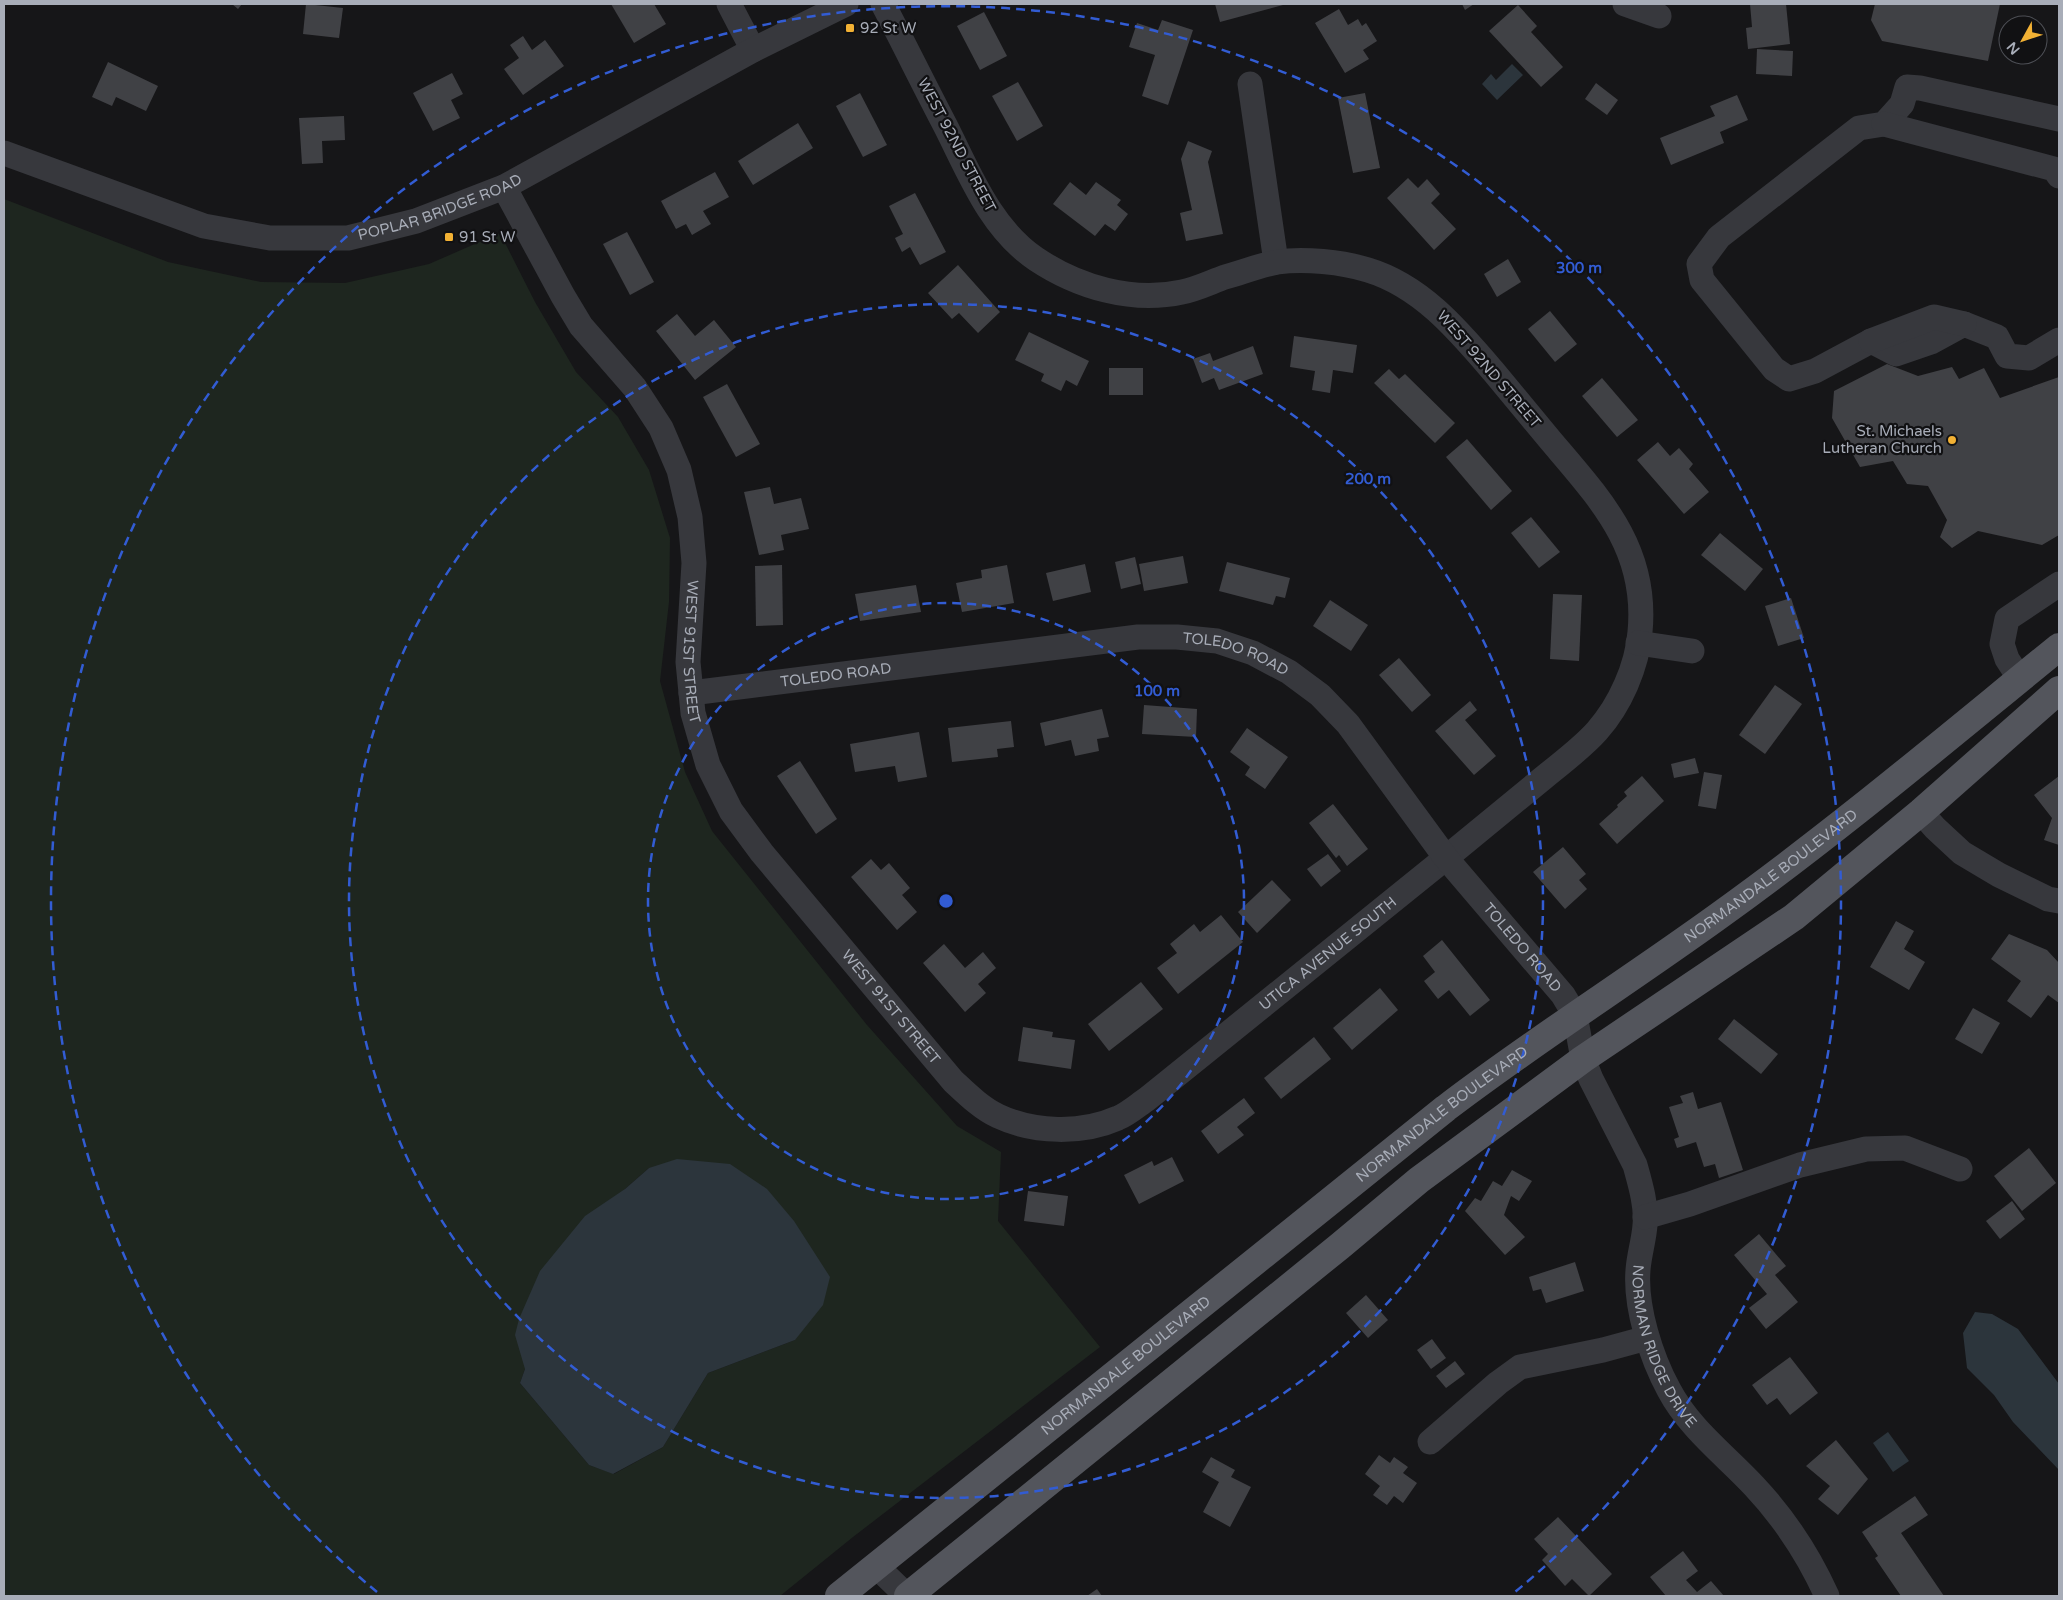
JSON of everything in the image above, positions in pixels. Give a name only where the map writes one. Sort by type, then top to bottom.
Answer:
[{"type":"main road","name":"NORMANDALE BOULEVARD","points":[[839,1596],[1446,1108],[1506,1062],[1720,916],[1789,864],[2059,647]]},
{"type":"main road","points":[[907,1596],[1419,1180],[1583,1059],[1794,917],[1921,812],[2059,690]]},
{"type":"street","points":[[730,4],[753,50]]},
{"type":"street","name":"POPLAR BRIDGE ROAD","points":[[4,153],[204,226],[270,238],[348,238],[416,221],[504,187],[753,50],[846,4]]},
{"type":"street","name":"WEST 92ND STREET","points":[[882,4],[982,197],[1004,230],[1031,256],[1065,277],[1103,290],[1142,295],[1182,292],[1276,262],[1292,260],[1331,263],[1368,270],[1403,285],[1435,308],[1462,334],[1597,496],[1618,526],[1633,560],[1638,586],[1640,631],[1638,643]]},
{"type":"street","points":[[1625,4],[1659,16]]},
{"type":"street","points":[[1250,84],[1276,262]]},
{"type":"street","points":[[1884,124],[1902,104],[1907,87],[1920,88],[2059,119]]},
{"type":"street","points":[[2059,176],[2054,169],[1884,124],[1858,128],[1719,237],[1699,264],[1702,280],[1774,369],[1789,379],[1815,371],[1871,341],[1896,354],[1931,342],[1964,324],[1997,337],[2007,356],[2029,358],[2059,340]]},
{"type":"street","name":"WEST 91ST STREET","points":[[504,187],[581,326],[635,388],[661,428],[679,470],[690,517],[694,562],[688,662],[693,714],[708,764],[731,811],[762,853],[953,1081]]},
{"type":"street","points":[[2020,679],[2007,659],[2002,644],[2007,619],[2059,584]]},
{"type":"street","name":"TOLEDO ROAD","points":[[691,693],[1138,637],[1177,637],[1217,641],[1260,656],[1289,672],[1320,695],[1348,724],[1446,858],[1564,995],[1575,1015],[1583,1059]]},
{"type":"street","points":[[1638,643],[1692,651]]},
{"type":"street","name":"UTICA AVENUE SOUTH","points":[[953,1081],[974,1101],[998,1116],[1024,1125],[1052,1129],[1085,1127],[1119,1118],[1147,1099],[1572,755],[1598,730],[1619,701],[1632,667],[1638,643]]},
{"type":"street","points":[[1921,812],[1962,853],[1999,875],[2048,899],[2059,901]]},
{"type":"street","name":"NORMAN RIDGE DRIVE","points":[[1583,1059],[1635,1165],[1645,1218],[1638,1270],[1639,1304],[1648,1338],[1669,1390],[1696,1428],[1754,1487],[1788,1528],[1816,1572],[1827,1596]]},
{"type":"street","points":[[1645,1218],[1800,1165],[1866,1149],[1905,1148],[1960,1169]]},
{"type":"street","points":[[1430,1442],[1498,1383],[1520,1367],[1603,1350],[1648,1338]]},
{"type":"street","points":[[876,1566],[907,1596]]},
{"type":"shaded area","points":[[1512,64],[1523,75],[1497,100],[1482,84],[1491,74],[1496,80]]},
{"type":"shaded area","points":[[4,199],[168,262],[261,282],[345,283],[429,264],[500,233],[535,302],[576,372],[618,417],[649,470],[670,538],[669,602],[660,681],[685,772],[712,831],[867,1025],[957,1126],[1001,1152],[998,1221],[1100,1347],[853,1537],[780,1596],[4,1596]],"holes":[[[649,1168],[795,1340],[708,1373],[663,1447],[614,1474],[589,1465],[520,1383],[525,1369],[625,1189]]]},
{"type":"shaded area","points":[[677,1159],[730,1164],[767,1189],[794,1221],[830,1277],[823,1305],[795,1340],[708,1373],[663,1447],[613,1474],[589,1465],[520,1383],[525,1369],[515,1335],[519,1319],[540,1271],[585,1216],[625,1189],[649,1168]]},
{"type":"shaded area","points":[[1975,1312],[1992,1314],[2018,1329],[2059,1384],[2059,1470],[2013,1422],[1994,1395],[1967,1368],[1963,1333]]},
{"type":"shaded area","points":[[1888,1432],[1909,1461],[1893,1472],[1873,1443]]},
{"type":"building","points":[[232,4],[242,4],[238,9]]},
{"type":"building","points":[[306,4],[343,8],[339,38],[303,34]]},
{"type":"building","points":[[611,4],[654,4],[666,24],[634,43]]},
{"type":"building","points":[[1215,4],[1282,4],[1283,5],[1220,22]]},
{"type":"building","points":[[1462,4],[1474,4],[1465,10]]},
{"type":"building","points":[[1750,4],[1786,4],[1790,44],[1748,49],[1746,28],[1752,27]]},
{"type":"building","points":[[1875,4],[2000,4],[1988,61],[1882,41],[1871,20]]},
{"type":"building","points":[[1518,5],[1537,26],[1531,32],[1563,67],[1541,87],[1489,31]]},
{"type":"building","points":[[1339,9],[1348,25],[1358,19],[1362,26],[1366,23],[1377,41],[1363,50],[1369,59],[1345,73],[1315,23]]},
{"type":"building","points":[[984,12],[1007,56],[980,70],[957,26]]},
{"type":"building","points":[[1162,20],[1193,30],[1168,105],[1142,96],[1155,55],[1129,47],[1137,23],[1158,30]]},
{"type":"building","points":[[523,36],[532,50],[545,40],[564,66],[523,95],[504,69],[519,58],[510,45]]},
{"type":"building","points":[[1757,49],[1793,51],[1792,76],[1756,74]]},
{"type":"building","points":[[108,62],[158,86],[146,111],[116,97],[112,106],[92,97]]},
{"type":"building","points":[[452,73],[463,94],[451,100],[460,118],[433,131],[413,93]]},
{"type":"building","points":[[1018,82],[1043,126],[1017,141],[992,96]]},
{"type":"building","points":[[1596,83],[1618,100],[1607,115],[1585,99]]},
{"type":"building","points":[[860,93],[887,145],[863,157],[836,106]]},
{"type":"building","points":[[1365,93],[1380,168],[1353,173],[1338,98]]},
{"type":"building","points":[[1737,95],[1748,120],[1720,132],[1724,143],[1671,165],[1660,138],[1715,116],[1710,106]]},
{"type":"building","points":[[344,116],[345,140],[322,141],[323,163],[302,164],[299,118]]},
{"type":"building","points":[[798,123],[813,148],[753,185],[738,161]]},
{"type":"building","points":[[1188,141],[1212,151],[1208,162],[1223,234],[1186,241],[1180,213],[1192,210],[1181,159]]},
{"type":"building","points":[[715,172],[729,197],[703,211],[711,224],[692,235],[686,224],[676,229],[661,201]]},
{"type":"building","points":[[1408,178],[1418,188],[1427,179],[1440,194],[1431,203],[1456,229],[1434,250],[1387,198]]},
{"type":"building","points":[[1070,182],[1086,195],[1096,182],[1121,200],[1117,205],[1128,214],[1115,231],[1105,224],[1095,236],[1053,204]]},
{"type":"building","points":[[915,193],[946,252],[920,265],[910,247],[902,252],[895,238],[903,234],[889,206]]},
{"type":"building","points":[[627,232],[654,282],[630,295],[603,244]]},
{"type":"building","points":[[1508,259],[1521,282],[1497,297],[1484,274]]},
{"type":"building","points":[[958,265],[1000,312],[978,333],[959,313],[952,319],[928,293]]},
{"type":"building","points":[[1550,311],[1577,344],[1555,362],[1528,329]]},
{"type":"building","points":[[677,314],[695,336],[714,320],[736,347],[695,380],[656,331]]},
{"type":"building","points":[[1029,332],[1089,361],[1077,386],[1066,380],[1061,391],[1041,381],[1044,374],[1015,360]]},
{"type":"building","points":[[1294,336],[1357,345],[1353,373],[1333,370],[1330,393],[1312,390],[1315,371],[1290,367]]},
{"type":"building","points":[[1253,346],[1263,374],[1219,390],[1214,378],[1202,383],[1193,359],[1210,353],[1213,361]]},
{"type":"building","name":"St. Michaels Lutheran Church","points":[[1887,364],[1918,376],[1952,367],[1959,379],[1984,368],[2000,398],[2059,377],[2059,535],[2042,545],[1978,531],[1952,548],[1940,537],[1947,520],[1928,486],[1907,484],[1893,461],[1860,467],[1832,418],[1834,391]]},
{"type":"building","points":[[1109,368],[1143,368],[1143,395],[1109,395]]},
{"type":"building","points":[[1389,369],[1399,379],[1405,374],[1455,423],[1435,443],[1374,383]]},
{"type":"building","points":[[1602,378],[1638,420],[1617,437],[1582,396]]},
{"type":"building","points":[[727,384],[760,444],[736,457],[703,397]]},
{"type":"building","points":[[1467,439],[1512,491],[1491,510],[1446,457]]},
{"type":"building","points":[[1658,442],[1670,456],[1679,448],[1693,464],[1689,469],[1709,492],[1684,514],[1637,460]]},
{"type":"building","points":[[770,487],[774,504],[801,498],[809,529],[781,535],[784,550],[759,555],[744,492]]},
{"type":"building","points":[[1531,517],[1560,552],[1539,568],[1511,533]]},
{"type":"building","points":[[1720,533],[1763,569],[1745,591],[1701,555]]},
{"type":"building","points":[[1183,556],[1188,583],[1144,591],[1139,564]]},
{"type":"building","points":[[1135,557],[1141,584],[1121,589],[1115,562]]},
{"type":"building","points":[[1227,562],[1290,578],[1285,598],[1276,596],[1273,605],[1219,591]]},
{"type":"building","points":[[1085,564],[1091,592],[1053,601],[1046,573]]},
{"type":"building","points":[[782,565],[783,625],[756,626],[755,566]]},
{"type":"building","points":[[1007,565],[1014,603],[962,612],[956,583],[982,578],[981,570]]},
{"type":"building","points":[[916,585],[921,612],[860,621],[855,594]]},
{"type":"building","points":[[1553,594],[1582,595],[1579,661],[1550,659]]},
{"type":"building","points":[[1791,598],[1804,638],[1778,646],[1765,606]]},
{"type":"building","points":[[1330,600],[1368,625],[1351,651],[1313,626]]},
{"type":"building","points":[[1399,658],[1431,695],[1412,712],[1379,675]]},
{"type":"building","points":[[1775,685],[1802,704],[1765,754],[1739,735]]},
{"type":"building","points":[[1470,701],[1477,710],[1465,720],[1496,756],[1474,775],[1435,731]]},
{"type":"building","points":[[1144,705],[1197,709],[1196,737],[1142,734]]},
{"type":"building","points":[[1102,709],[1109,737],[1097,739],[1099,751],[1075,756],[1071,740],[1045,746],[1040,723]]},
{"type":"building","points":[[1011,721],[1014,747],[997,749],[998,757],[952,762],[948,728]]},
{"type":"building","points":[[1247,728],[1288,757],[1265,789],[1245,775],[1250,767],[1230,752]]},
{"type":"building","points":[[919,732],[927,777],[898,782],[895,766],[855,772],[850,744]]},
{"type":"building","points":[[1695,758],[1699,773],[1674,778],[1671,764]]},
{"type":"building","points":[[800,761],[837,819],[816,834],[777,776]]},
{"type":"building","points":[[1704,772],[1722,775],[1716,809],[1698,806]]},
{"type":"building","points":[[1642,776],[1664,801],[1617,844],[1599,824],[1618,807],[1617,805],[1627,796],[1624,792]]},
{"type":"building","points":[[2059,776],[2059,845],[2044,840],[2052,818],[2034,795]]},
{"type":"building","points":[[1333,804],[1368,849],[1347,866],[1339,855],[1336,858],[1309,823]]},
{"type":"building","points":[[1563,847],[1586,874],[1579,880],[1587,889],[1565,909],[1533,872]]},
{"type":"building","points":[[1328,854],[1341,871],[1321,887],[1307,869]]},
{"type":"building","points":[[871,859],[881,870],[889,863],[910,888],[902,895],[917,912],[897,930],[851,877]]},
{"type":"building","points":[[1272,880],[1291,900],[1257,933],[1238,912]]},
{"type":"building","points":[[1221,915],[1243,942],[1178,994],[1157,968],[1177,953],[1170,944],[1194,924],[1200,932]]},
{"type":"building","points":[[1896,921],[1914,931],[1904,949],[1925,962],[1909,990],[1870,967]]},
{"type":"building","points":[[2009,934],[2047,950],[2059,963],[2059,1003],[2048,995],[2031,1018],[2007,1001],[2021,981],[1991,959]]},
{"type":"building","points":[[1442,940],[1490,1000],[1470,1016],[1449,990],[1438,999],[1424,981],[1435,972],[1423,956]]},
{"type":"building","points":[[944,944],[965,968],[983,952],[996,968],[978,984],[986,993],[965,1012],[923,963]]},
{"type":"building","points":[[1141,982],[1163,1009],[1109,1051],[1088,1024]]},
{"type":"building","points":[[1380,988],[1398,1010],[1352,1050],[1333,1028]]},
{"type":"building","points":[[1973,1008],[2000,1023],[1982,1054],[1955,1039]]},
{"type":"building","points":[[1734,1019],[1778,1054],[1761,1074],[1718,1039]]},
{"type":"building","points":[[1023,1027],[1053,1032],[1052,1037],[1075,1040],[1071,1069],[1018,1061]]},
{"type":"building","points":[[1314,1037],[1331,1059],[1281,1099],[1264,1078]]},
{"type":"building","points":[[1693,1092],[1698,1109],[1721,1102],[1743,1170],[1719,1178],[1715,1164],[1704,1167],[1696,1142],[1677,1148],[1674,1139],[1679,1137],[1669,1107],[1683,1103],[1680,1096]]},
{"type":"building","points":[[1244,1098],[1255,1113],[1237,1127],[1244,1135],[1218,1154],[1201,1131]]},
{"type":"building","points":[[2029,1148],[2056,1183],[2022,1211],[1994,1176]]},
{"type":"building","points":[[1172,1157],[1184,1181],[1139,1204],[1124,1175],[1152,1161],[1154,1166]]},
{"type":"building","points":[[1512,1170],[1532,1181],[1519,1201],[1511,1196],[1504,1215],[1525,1237],[1505,1255],[1465,1211],[1475,1198],[1481,1201],[1493,1181],[1502,1186]]},
{"type":"building","points":[[1028,1191],[1068,1196],[1064,1226],[1024,1221]]},
{"type":"building","points":[[2012,1201],[2025,1219],[2000,1239],[1986,1221]]},
{"type":"building","points":[[1759,1234],[1786,1266],[1775,1275],[1798,1302],[1766,1329],[1749,1308],[1767,1294],[1734,1255]]},
{"type":"building","points":[[1575,1262],[1584,1291],[1546,1303],[1541,1289],[1533,1291],[1529,1277]]},
{"type":"building","points":[[1366,1295],[1388,1320],[1368,1338],[1346,1313]]},
{"type":"building","points":[[1432,1339],[1446,1358],[1431,1369],[1417,1350]]},
{"type":"building","points":[[1790,1357],[1818,1393],[1790,1415],[1777,1398],[1767,1405],[1752,1385]]},
{"type":"building","points":[[1455,1361],[1465,1374],[1446,1388],[1436,1376]]},
{"type":"building","points":[[1836,1440],[1868,1479],[1838,1515],[1818,1499],[1830,1486],[1806,1466]]},
{"type":"building","points":[[1379,1455],[1390,1463],[1394,1457],[1408,1467],[1403,1473],[1417,1483],[1403,1503],[1394,1496],[1387,1505],[1373,1495],[1380,1486],[1365,1474]]},
{"type":"building","points":[[1211,1457],[1235,1470],[1231,1477],[1251,1487],[1230,1527],[1203,1512],[1219,1482],[1202,1472]]},
{"type":"building","points":[[1915,1496],[1928,1515],[1901,1533],[1944,1596],[1901,1596],[1875,1558],[1878,1556],[1862,1532]]},
{"type":"building","points":[[1558,1517],[1612,1574],[1589,1596],[1572,1579],[1565,1586],[1542,1560],[1548,1554],[1534,1539]]},
{"type":"building","points":[[1683,1551],[1698,1571],[1686,1580],[1697,1592],[1711,1581],[1724,1596],[1666,1596],[1650,1577]]},
{"type":"building","points":[[1097,1589],[1102,1596],[1087,1596]]},
{"type":"place","name":"92 St W","points":[[850,28]]},
{"type":"place","name":"91 St W","points":[[449,237]]},
{"type":"place","name":"St. Michaels Lutheran Church","points":[[1952,440]]}]
